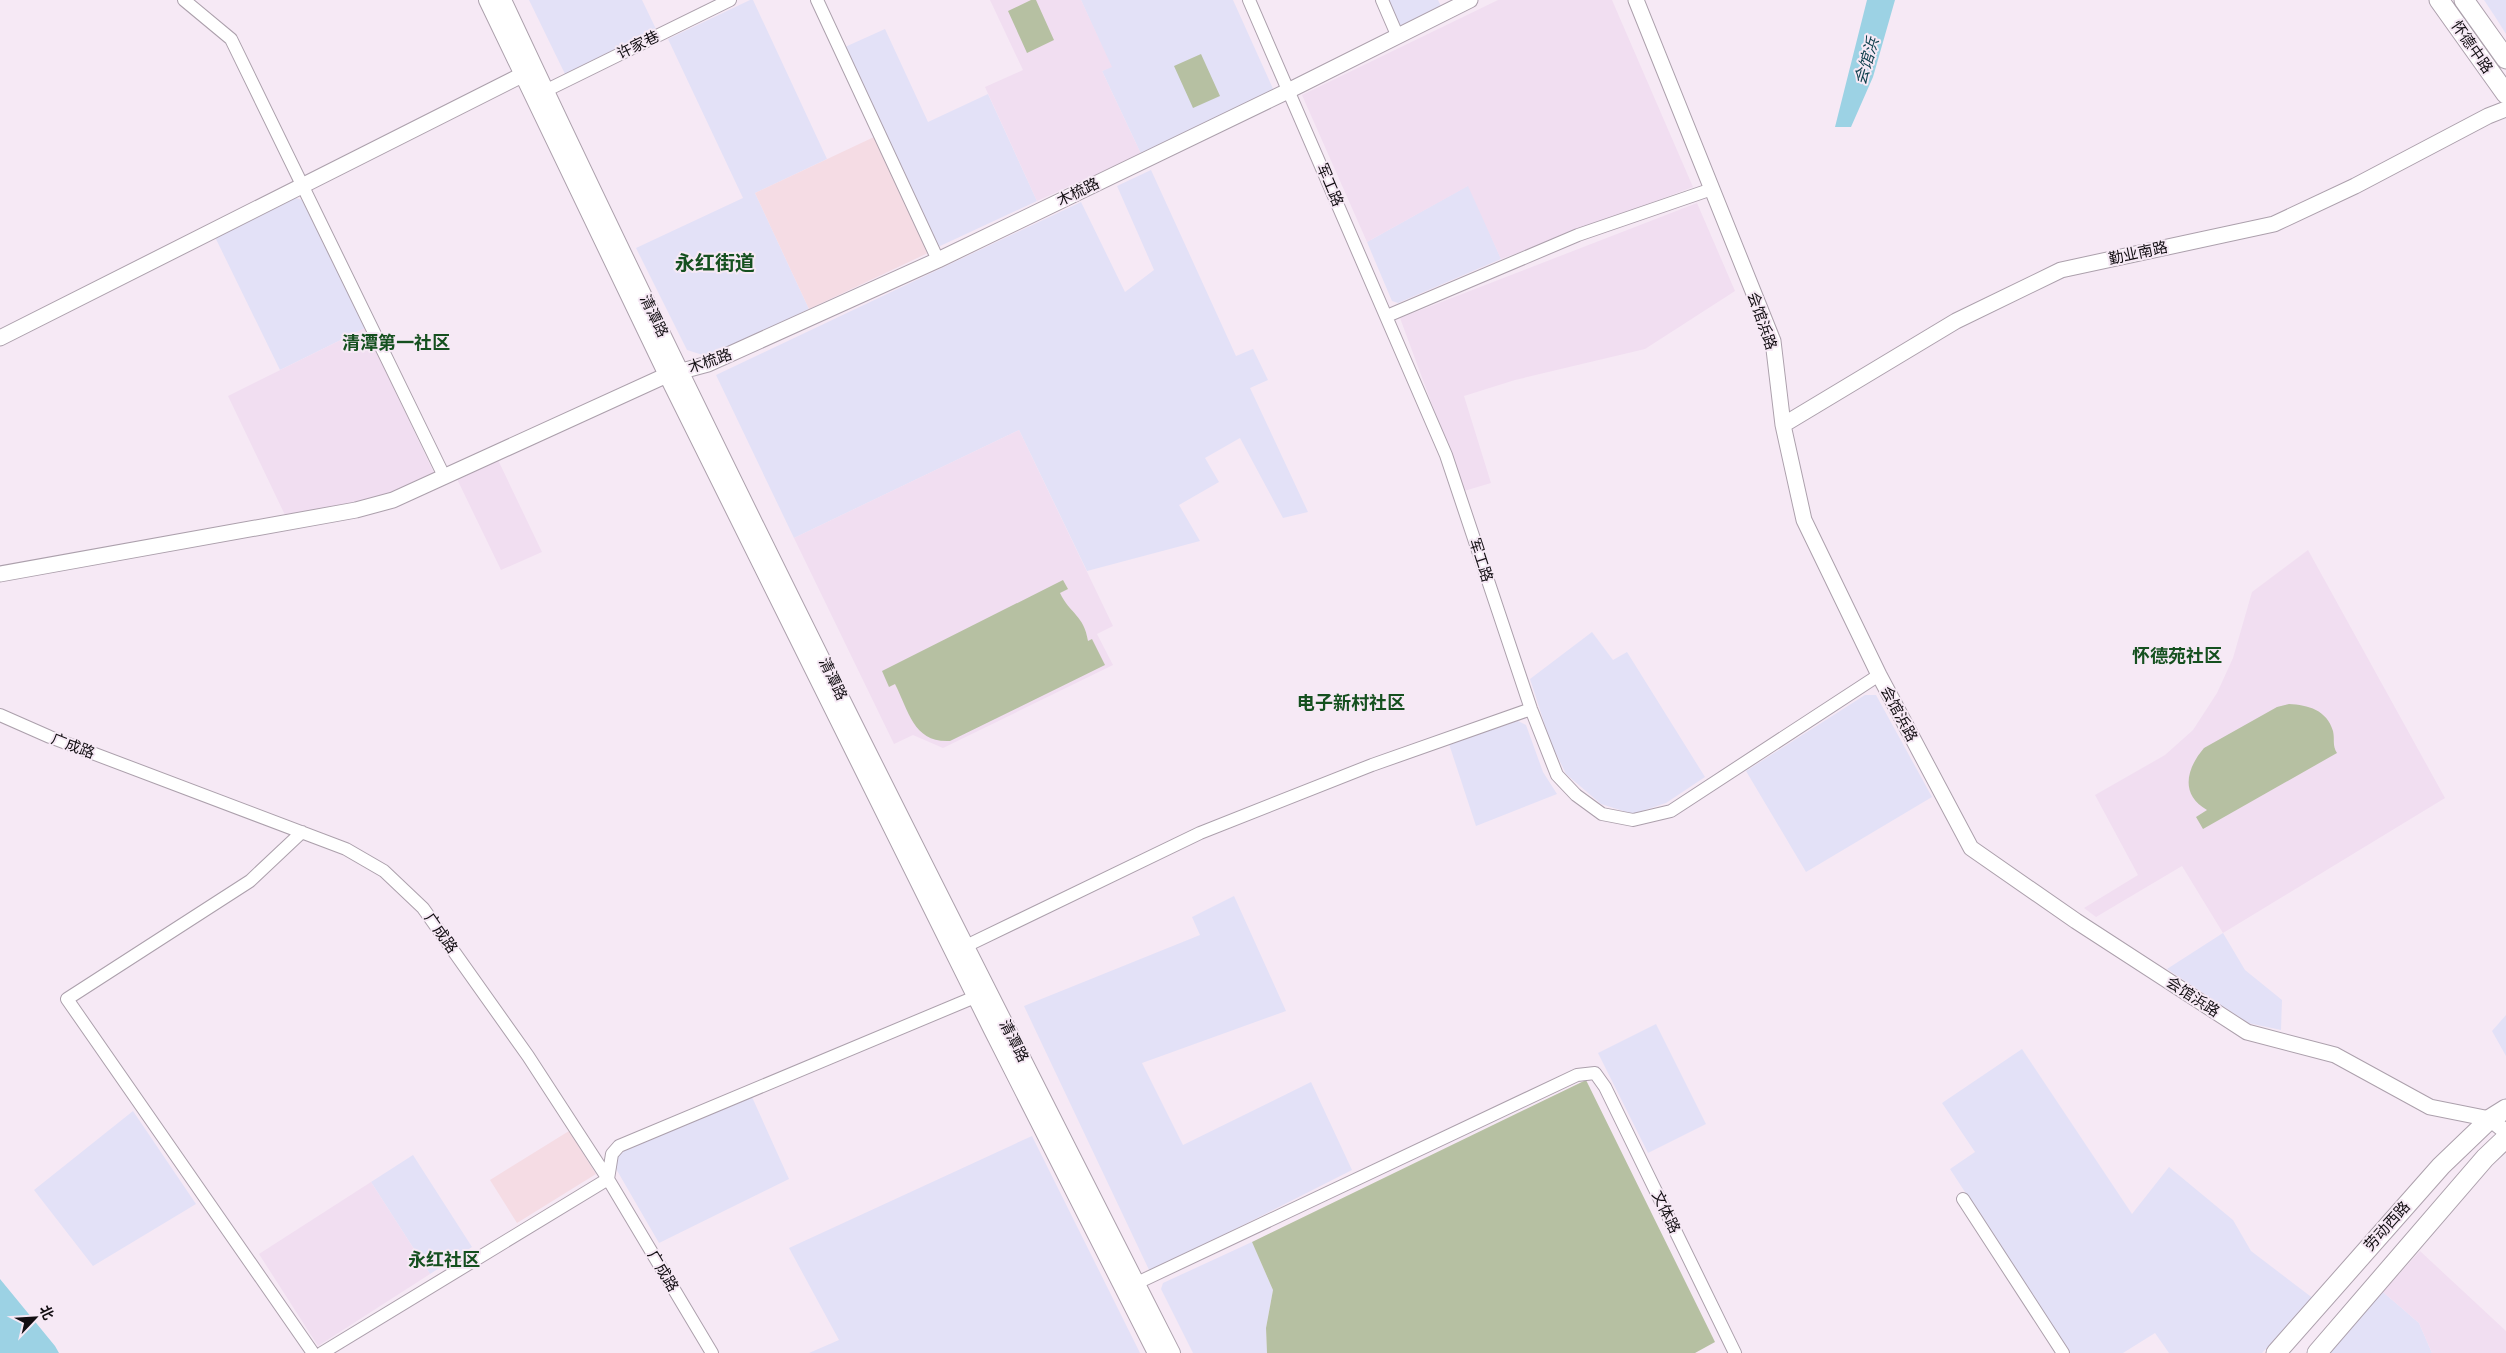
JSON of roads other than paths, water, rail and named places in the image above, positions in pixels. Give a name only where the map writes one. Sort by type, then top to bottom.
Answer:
[{"type":"main road","name":"清潭路","points":[[488,0],[522,75],[1172,1353]]},
{"type":"main road","name":"清潭路","points":[[503,0],[674,373],[975,997],[1156,1353]]},
{"type":"main road","name":"怀德中路","points":[[2439,0],[2506,94]]},
{"type":"main road","name":"怀德中路","points":[[2464,0],[2506,59]]},
{"type":"main road","name":"劳动西路","points":[[2276,1353],[2441,1166],[2498,1114]]},
{"type":"main road","name":"劳动西路","points":[[2317,1353],[2485,1158],[2506,1138]]},
{"type":"street","points":[[184,0],[231,39],[444,476]]},
{"type":"street","name":"许家巷","points":[[545,91],[730,0]]},
{"type":"street","points":[[817,0],[938,260]]},
{"type":"street","name":"军工路","points":[[1250,0],[1446,454],[1531,709],[1557,775],[1576,795],[1602,814],[1633,820],[1671,811],[1879,675]]},
{"type":"street","points":[[1382,0],[1398,38]]},
{"type":"street","name":"木梳路","points":[[0,574],[356,510],[392,500],[674,373],[708,364],[938,260],[1398,38],[1470,0]]},
{"type":"street","name":"会馆浜路","points":[[1636,0],[1773,341],[1783,425],[1804,520],[1879,675],[1971,848],[2076,921],[2247,1032],[2335,1055],[2430,1107],[2498,1114],[2506,1132]]},
{"type":"street","points":[[0,338],[522,75]]},
{"type":"street","name":"勤业南路","points":[[1783,425],[1956,321],[2061,270],[2274,224],[2355,186],[2488,116],[2506,109]]},
{"type":"street","points":[[1387,316],[1578,235],[1712,189]]},
{"type":"street","points":[[966,946],[1200,833],[1372,764],[1531,709]]},
{"type":"street","name":"广成路","points":[[0,715],[50,738],[346,849],[384,871],[424,908],[528,1056],[608,1179],[712,1353]]},
{"type":"street","points":[[302,832],[250,881],[67,999],[313,1353]]},
{"type":"street","points":[[322,1353],[608,1179],[612,1154],[619,1146],[975,997]]},
{"type":"street","name":"文体路","points":[[1136,1283],[1578,1075],[1595,1072],[1605,1087],[1735,1353]]},
{"type":"street","points":[[1963,1199],[2063,1353]]},
{"type":"water","name":"会馆浜","points":[[1867,0],[1895,0],[1873,77],[1851,127],[1835,127]]},
{"type":"water","points":[[0,1279],[55,1346],[59,1353],[0,1353]]},
{"type":"district","name":"永红街道","points":[[715,263]]},
{"type":"district","name":"清潭第一社区","points":[[396,343]]},
{"type":"district","name":"怀德苑社区","points":[[2177,656]]},
{"type":"district","name":"电子新村社区","points":[[1351,703]]},
{"type":"district","name":"永红社区","points":[[444,1260]]}]
